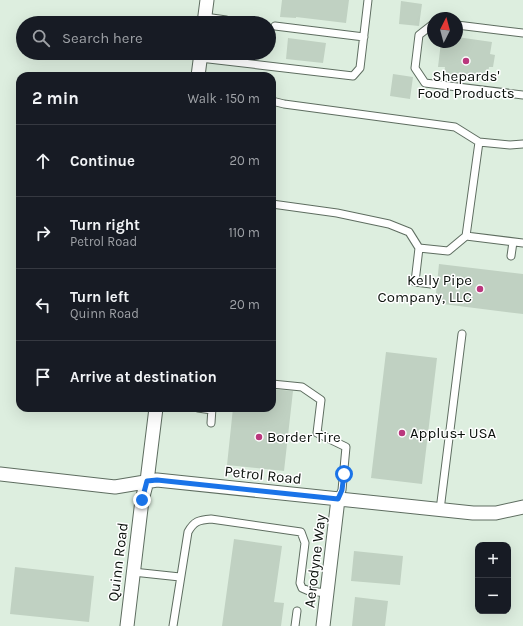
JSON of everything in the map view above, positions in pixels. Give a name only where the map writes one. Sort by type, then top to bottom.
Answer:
[{"type":"street","points":[[205,16],[207,0]]},
{"type":"street","points":[[198,72],[200,60]]},
{"type":"street","name":"Quinn Road","points":[[127,626],[142,500],[147,481],[156,412]]},
{"type":"street","name":"Petrol Road","points":[[0,474],[115,487],[157,480],[473,513],[496,513],[523,507]]},
{"type":"street","name":"Aerodyne Way","points":[[323,626],[338,499]]},
{"type":"lane","points":[[231,60],[353,76],[360,68],[368,0]]},
{"type":"lane","points":[[276,26],[364,37]]},
{"type":"lane","points":[[463,26],[523,33]]},
{"type":"lane","points":[[427,29],[419,35],[415,68],[425,83],[523,95]]},
{"type":"lane","points":[[276,102],[455,127],[479,142],[510,145],[523,144]]},
{"type":"lane","points":[[419,248],[448,251],[466,236],[479,142]]},
{"type":"lane","points":[[276,205],[337,213],[389,224],[409,232],[419,248],[415,282],[431,284]]},
{"type":"lane","points":[[466,236],[523,243]]},
{"type":"lane","points":[[511,256],[513,242]]},
{"type":"lane","points":[[440,510],[462,334]]},
{"type":"lane","points":[[276,384],[302,387],[321,400],[317,433],[346,447],[342,490],[338,499]]},
{"type":"lane","points":[[211,423],[212,412]]},
{"type":"lane","points":[[173,626],[188,532],[192,525],[198,520],[211,519],[301,532],[305,543],[300,583],[302,588],[309,591],[327,593]]},
{"type":"lane","points":[[133,572],[180,576]]},
{"type":"lane","points":[[295,626],[297,611]]},
{"type":"building","points":[[282,0],[349,0],[346,23],[296,17],[280,17]]},
{"type":"building","points":[[401,1],[422,4],[419,26],[399,24]]},
{"type":"building","points":[[288,38],[326,43],[323,63],[286,59]]},
{"type":"building","name":"Shepards' Food Products","points":[[463,38],[492,42],[490,54],[495,55],[493,67],[489,67],[487,79],[444,73],[445,67],[438,67],[440,48],[463,48]]},
{"type":"building","points":[[393,74],[413,77],[410,99],[390,96]]},
{"type":"building","name":"Kelly Pipe Company, LLC","points":[[439,264],[523,274],[523,314],[435,303]]},
{"type":"building","name":"Applus+ USA","points":[[386,352],[437,358],[422,484],[371,478]]},
{"type":"building","name":"Border Tire","points":[[276,389],[293,391],[284,471],[227,465],[233,412],[276,412]]},
{"type":"building","points":[[234,539],[282,546],[274,602],[284,603],[281,626],[222,626]]},
{"type":"building","points":[[354,551],[403,556],[400,585],[351,581]]},
{"type":"building","points":[[15,567],[94,576],[89,622],[10,614]]},
{"type":"building","points":[[355,597],[388,601],[385,626],[352,626]]},
{"type":"place","name":"Shepards' Food Products","points":[[466,61]]},
{"type":"place","name":"Kelly Pipe Company, LLC","points":[[480,289]]},
{"type":"place","name":"Applus+ USA","points":[[402,433]]},
{"type":"place","name":"Border Tire","points":[[259,437]]},
{"type":"route","points":[[142,500],[147,481],[157,480],[338,499],[342,490],[344,474]]}]
